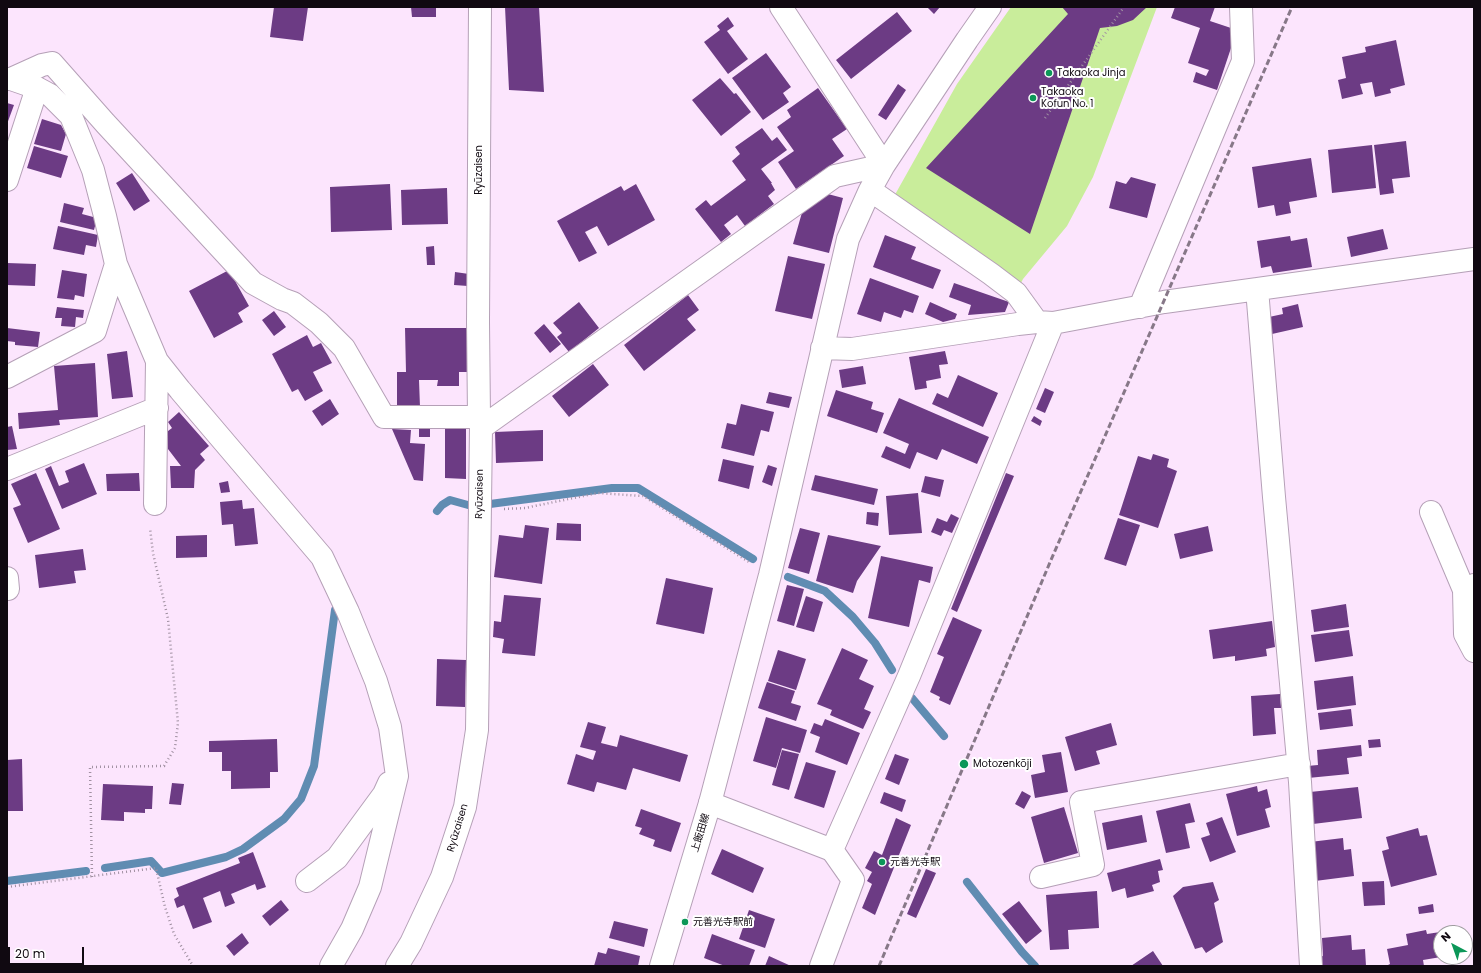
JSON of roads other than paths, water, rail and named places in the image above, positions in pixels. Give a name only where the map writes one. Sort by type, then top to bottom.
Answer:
[{"type":"street","name":"Ryūzaisen","points":[[397,966],[411,944],[442,877],[465,807],[477,730],[480,511],[478,322],[480,7]]},
{"type":"street","points":[[781,7],[884,165]]},
{"type":"street","points":[[710,803],[770,575],[848,239],[870,190],[884,165],[990,7]]},
{"type":"street","points":[[1140,307],[1243,61],[1241,7]]},
{"type":"street","points":[[9,79],[42,65],[52,63],[105,123],[253,283],[282,300],[293,303],[319,323],[344,348],[384,418],[480,422],[835,176],[884,165]]},
{"type":"street","points":[[9,79],[38,88],[50,95],[71,116],[93,170],[116,264],[157,361],[322,557],[348,612],[376,681],[390,727],[397,776],[370,886],[352,929],[331,966]]},
{"type":"street","points":[[7,180],[38,88]]},
{"type":"street","points":[[870,190],[991,274],[1016,293],[1045,323]]},
{"type":"street","points":[[822,348],[852,349],[1045,323],[1257,289],[1474,259]]},
{"type":"street","points":[[7,377],[95,331],[116,264]]},
{"type":"street","points":[[1257,289],[1274,496],[1299,764],[1311,966]]},
{"type":"street","points":[[821,966],[853,880],[832,850],[909,676],[1045,323]]},
{"type":"street","points":[[155,504],[157,361]]},
{"type":"street","points":[[7,468],[157,408]]},
{"type":"street","points":[[1431,512],[1469,587],[1465,634],[1474,652]]},
{"type":"street","points":[[1041,878],[1093,865],[1081,802],[1299,764]]},
{"type":"street","points":[[307,881],[337,858],[348,845],[384,794],[396,767]]},
{"type":"street","name":"上飯田線","points":[[661,966],[710,803],[832,850]]},
{"type":"waterway","points":[[490,504],[612,488],[638,488],[753,559]]},
{"type":"waterway","points":[[437,511],[442,505],[450,500],[468,505]]},
{"type":"waterway","points":[[788,577],[825,591],[853,617],[875,643],[892,670]]},
{"type":"waterway","points":[[105,868],[151,861],[162,873],[226,857],[243,849],[284,819],[301,799],[314,766],[335,610]]},
{"type":"waterway","points":[[912,698],[944,736]]},
{"type":"waterway","points":[[7,881],[86,871]]},
{"type":"waterway","points":[[967,882],[1022,952],[1035,966]]},
{"type":"railway","points":[[879,966],[1051,560],[1292,7]]},
{"type":"place","name":"Takaoka Jinja","points":[[1049,73]]},
{"type":"place","name":"Takaoka Kofun No. 1","points":[[1033,98]]},
{"type":"place","name":"Motozenkōji","points":[[964,764]]},
{"type":"place","name":"元善光寺駅","points":[[882,862]]},
{"type":"place","name":"元善光寺駅前","points":[[685,922]]}]
